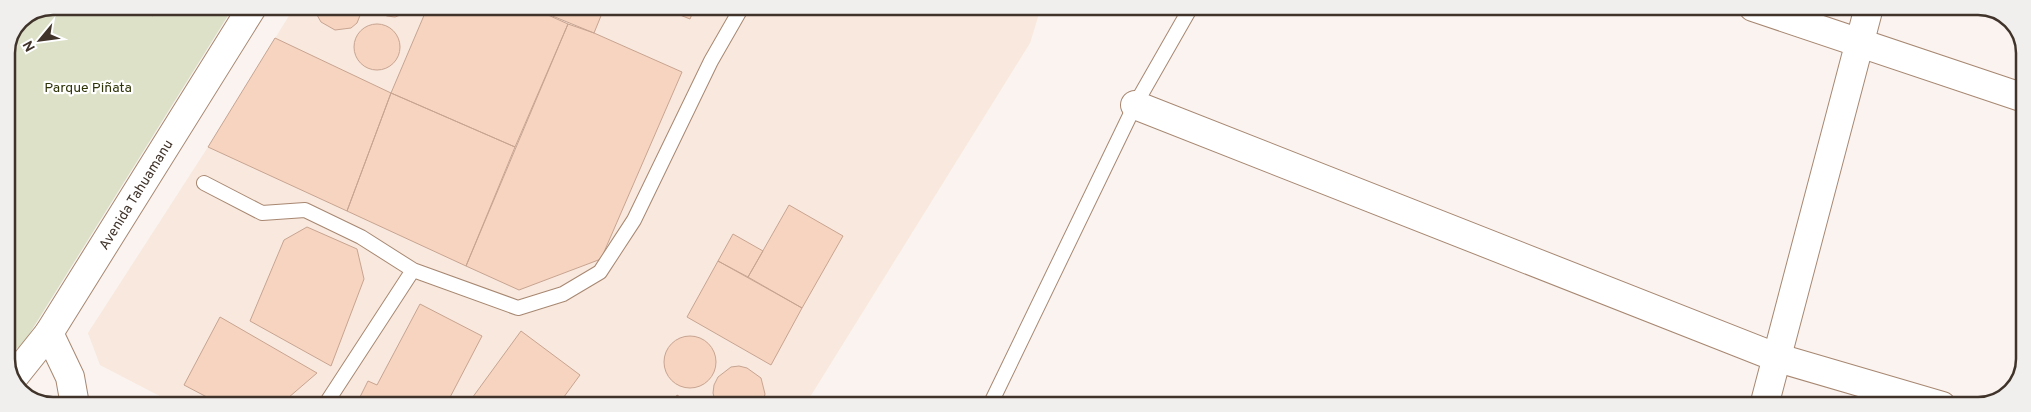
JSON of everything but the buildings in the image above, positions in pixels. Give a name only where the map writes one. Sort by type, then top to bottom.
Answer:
[{"type":"street","name":"Avenida Tahuamanu","points":[[18,372],[49,333],[247,15]]},
{"type":"street","points":[[1778,15],[2016,95]]},
{"type":"street","points":[[1767,397],[1867,15]]},
{"type":"street","points":[[1135,105],[1778,358],[1911,397]]},
{"type":"street","points":[[49,333],[70,377],[74,397]]},
{"type":"lane","points":[[204,183],[262,214],[305,210],[361,237],[413,270],[518,308],[563,294],[600,272],[634,220],[711,61],[737,15]]},
{"type":"lane","points":[[994,397],[1135,105],[1186,15]]},
{"type":"lane","points":[[330,397],[413,270]]},
{"type":"shaded area","points":[[289,15],[1039,15],[1030,43],[810,397],[162,397],[100,365],[88,333],[208,147]]},
{"type":"green space","name":"Parque Piñata","points":[[53,15],[228,15],[23,344],[15,350],[15,53],[21,32],[32,21]]}]
